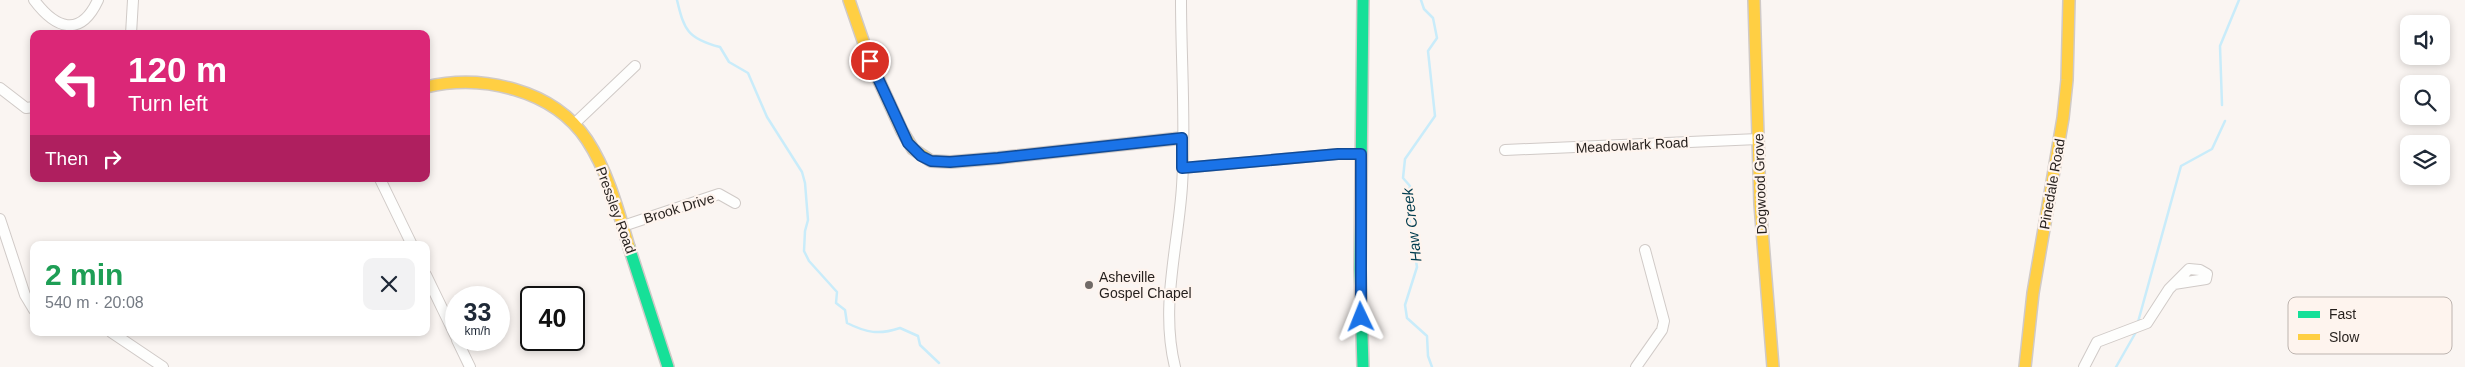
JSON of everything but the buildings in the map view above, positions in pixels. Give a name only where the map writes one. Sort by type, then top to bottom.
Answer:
[{"type":"street","points":[[34,0],[46,16],[63,25],[78,24],[91,15],[98,0]]},
{"type":"street","points":[[131,30],[133,0]]},
{"type":"street","points":[[849,0],[870,61],[902,131],[913,149],[931,161],[950,162],[998,158],[1182,138]]},
{"type":"street","points":[[1175,367],[1169,342],[1167,312],[1179,212],[1182,168],[1181,0]]},
{"type":"street","points":[[1363,0],[1360,269],[1363,367]]},
{"type":"street","name":"Dogwood Grove","points":[[1754,0],[1762,248],[1773,367]]},
{"type":"street","name":"Pinedale Road","points":[[2025,367],[2033,293],[2063,118],[2067,80],[2069,0]]},
{"type":"street","points":[[574,124],[635,66]]},
{"type":"street","name":"Pressley Road","points":[[430,86],[453,80],[468,80],[515,90],[538,98],[574,124],[600,164],[623,226],[668,367]]},
{"type":"street","points":[[0,88],[26,108],[30,108]]},
{"type":"street","name":"Meadowlark Road","points":[[1505,150],[1758,139]]},
{"type":"street","points":[[1182,168],[1338,154],[1361,154]]},
{"type":"street","points":[[381,182],[410,241]]},
{"type":"street","name":"Brook Drive","points":[[623,226],[719,194],[735,203]]},
{"type":"street","points":[[0,219],[25,294],[30,303]]},
{"type":"street","points":[[1636,367],[1662,330],[1664,321],[1645,250]]},
{"type":"street","points":[[430,283],[445,314]]},
{"type":"street","points":[[2084,367],[2098,342],[2146,323],[2174,284]]},
{"type":"street","points":[[116,336],[163,367]]},
{"type":"street","points":[[463,351],[470,367]]},
{"type":"waterway","points":[[677,0],[682,19],[689,32],[701,41],[720,47],[729,62],[748,73],[767,117],[802,172],[805,183],[808,220],[805,231],[804,251],[809,261],[837,292],[836,303],[845,310],[847,323],[873,332],[886,332],[900,328],[918,336],[920,345],[939,363]]},
{"type":"waterway","name":"Haw Creek","points":[[1421,0],[1424,9],[1433,18],[1437,38],[1428,51],[1435,116],[1405,159],[1403,178],[1410,186],[1407,204],[1417,267],[1405,305],[1407,318],[1427,336],[1428,356],[1432,367]]},
{"type":"waterway","points":[[2222,105],[2220,46],[2239,0]]},
{"type":"waterway","points":[[2138,322],[2181,166],[2212,149],[2225,121]]},
{"type":"waterway","points":[[2116,367],[2136,332]]},
{"type":"traffic: fast","points":[[1363,0],[1360,269],[1363,367]]},
{"type":"traffic: fast","points":[[629,247],[668,367]]},
{"type":"traffic: slow","points":[[849,0],[870,61],[902,131],[913,149],[931,161],[951,162],[998,158],[1182,138]]},
{"type":"traffic: slow","points":[[1754,0],[1760,204],[1773,367]]},
{"type":"traffic: slow","points":[[2025,367],[2033,293],[2063,118],[2067,80],[2069,0]]},
{"type":"traffic: slow","points":[[430,86],[448,83],[493,85],[536,97],[555,108],[573,123],[587,140],[601,165],[612,192],[629,247]]},
{"type":"place","name":"Asheville Gospel Chapel","points":[[1089,285]]},
{"type":"route","points":[[870,61],[908,143],[921,156],[931,161],[950,162],[998,158],[1182,138],[1182,168],[1338,154],[1361,154],[1361,317]]}]
